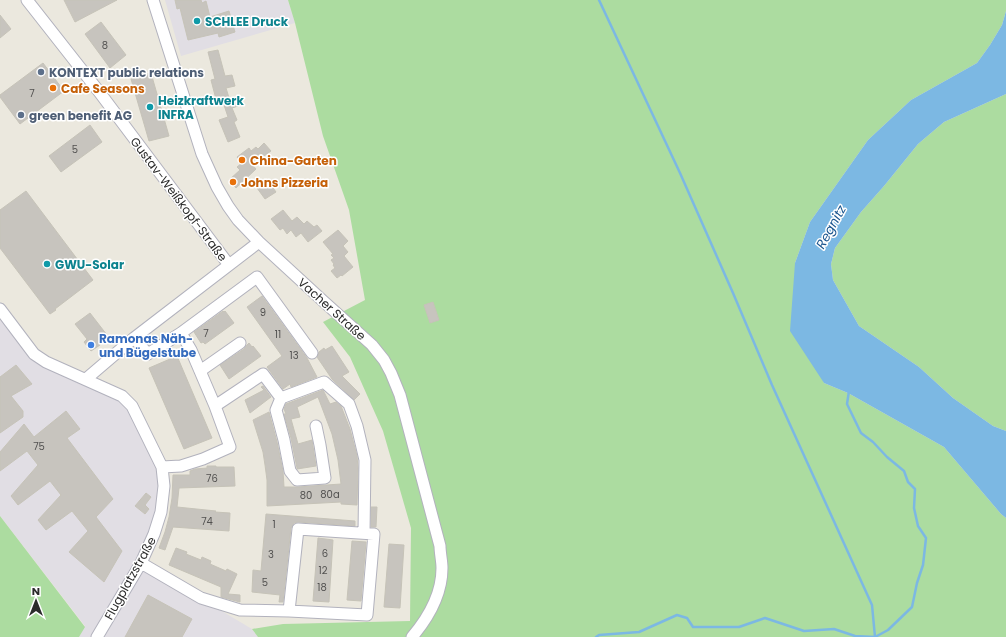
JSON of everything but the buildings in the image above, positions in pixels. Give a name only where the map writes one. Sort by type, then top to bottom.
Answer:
[{"type":"street","name":"Gustav-Weißkopf-Straße","points":[[27,0],[100,93],[229,265]]},
{"type":"street","name":"Vacher Straße","points":[[153,0],[202,154],[216,187],[238,220],[259,242],[372,345],[384,360],[400,395],[440,546],[442,569],[439,591],[433,609],[425,622],[412,637]]},
{"type":"street","points":[[86,379],[134,338],[259,242]]},
{"type":"street","points":[[134,338],[148,354],[181,333],[257,277],[312,353]]},
{"type":"street","name":"Flugplatzstraße","points":[[0,309],[34,354],[46,362],[122,396],[132,406],[162,467],[164,486],[161,512],[154,534],[141,563],[97,637]]},
{"type":"street","points":[[162,467],[180,466],[203,459],[230,447],[215,406],[191,350],[181,333]]},
{"type":"street","points":[[200,371],[240,343]]},
{"type":"street","points":[[215,406],[263,374],[281,398]]},
{"type":"street","points":[[281,398],[324,382],[349,404],[357,426],[365,460],[364,533]]},
{"type":"street","points":[[281,398],[276,410],[290,471],[297,480],[325,478],[316,426]]},
{"type":"street","points":[[141,563],[201,598],[240,610],[367,615],[374,534],[298,529],[289,611]]},
{"type":"shaded area","points":[[165,0],[288,0],[295,23],[181,56]]},
{"type":"shaded area","points":[[5,316],[34,354],[132,406],[164,486],[141,563],[252,629],[258,637],[79,637],[85,626],[0,516],[0,321]]},
{"type":"green space","points":[[288,0],[1006,0],[1006,11],[1002,25],[977,63],[911,100],[868,140],[810,222],[795,263],[824,383],[848,393],[944,447],[1006,518],[1006,637],[258,637],[252,629],[283,624],[410,621],[411,528],[383,431],[350,357],[323,322],[365,300],[349,210],[323,136]]},
{"type":"green space","points":[[1006,94],[1006,431],[993,426],[953,398],[919,367],[859,326],[833,280],[831,264],[835,248],[861,212],[918,144],[944,122]]},
{"type":"green space","points":[[0,516],[85,627],[79,637],[0,637]]},
{"type":"water","name":"Regnitz","points":[[1006,11],[1006,94],[944,122],[918,144],[861,212],[835,248],[831,264],[833,280],[859,326],[919,367],[953,398],[993,426],[1006,431],[1006,518],[944,447],[848,393],[824,383],[790,331],[795,263],[810,222],[868,140],[911,100],[977,63],[1002,25]]},
{"type":"waterway","points":[[599,0],[680,173],[772,385],[872,605],[875,637]]},
{"type":"waterway","points":[[596,637],[599,635],[639,632],[677,615],[687,618],[693,627],[739,627],[765,618],[804,631],[834,629],[855,636],[875,637],[888,630],[912,607],[917,583],[923,565],[926,538],[918,526],[914,508],[915,489],[908,482],[904,471],[887,457],[873,442],[861,433],[847,404],[849,391]]},
{"type":"place","name":"SCHLEE Druck","points":[[197,21]]},
{"type":"place","name":"KONTEXT public relations","points":[[41,72]]},
{"type":"place","name":"Cafe Seasons","points":[[53,88]]},
{"type":"place","name":"Heizkraftwerk INFRA","points":[[150,107]]},
{"type":"place","name":"green benefit AG","points":[[21,115]]},
{"type":"place","name":"China-Garten","points":[[242,160]]},
{"type":"place","name":"Johns Pizzeria","points":[[233,182]]},
{"type":"place","name":"GWU-Solar","points":[[47,264]]},
{"type":"place","name":"Ramonas Näh- und Bügelstube","points":[[91,345]]}]
